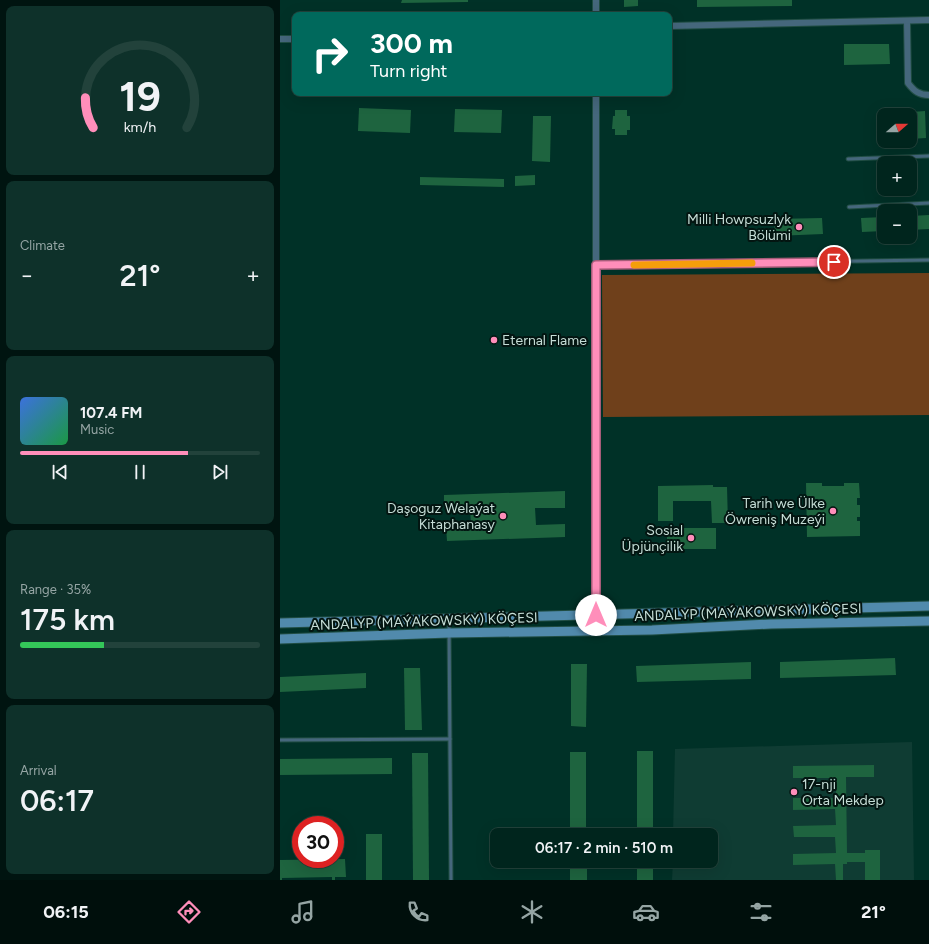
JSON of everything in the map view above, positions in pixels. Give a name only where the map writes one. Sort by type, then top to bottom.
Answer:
[{"type":"main road","name":"ANDALYP (MAÝAKOWSKY) KÖÇESI","points":[[280,624],[929,606]]},
{"type":"main road","name":"ANDALYP (MAÝAKOWSKY) KÖÇESI","points":[[280,640],[449,633],[652,630],[771,624],[929,621]]},
{"type":"street","points":[[596,0],[596,12]]},
{"type":"street","points":[[672,26],[929,20]]},
{"type":"street","points":[[907,21],[908,83],[913,90],[922,95],[929,95]]},
{"type":"street","points":[[280,39],[292,39]]},
{"type":"street","points":[[596,96],[596,615]]},
{"type":"lane","points":[[848,159],[929,156]]},
{"type":"lane","points":[[849,207],[929,203]]},
{"type":"lane","points":[[596,265],[929,260]]},
{"type":"lane","points":[[449,619],[450,880]]},
{"type":"lane","points":[[280,740],[450,739]]},
{"type":"shaded area","points":[[929,273],[929,415],[603,417],[602,275]]},
{"type":"shaded area","name":"17-nji Orta Mekdep","points":[[912,742],[914,880],[672,880],[673,868],[718,868],[718,828],[673,828],[675,749]]},
{"type":"building","points":[[402,0],[468,0],[468,2],[401,3]]},
{"type":"building","points":[[624,0],[638,0],[638,6],[624,7]]},
{"type":"building","points":[[697,0],[792,0],[792,6],[697,7]]},
{"type":"building","points":[[844,44],[889,44],[890,64],[844,65]]},
{"type":"building","points":[[359,108],[411,110],[410,133],[358,131]]},
{"type":"building","points":[[455,109],[502,110],[501,133],[454,132]]},
{"type":"building","points":[[615,110],[627,110],[627,116],[630,116],[630,130],[627,130],[627,135],[615,135],[615,129],[612,129]]},
{"type":"building","points":[[925,111],[926,138],[917,139],[917,112]]},
{"type":"building","points":[[533,116],[551,116],[550,162],[532,161]]},
{"type":"building","points":[[535,175],[535,185],[515,186],[515,176]]},
{"type":"building","points":[[420,177],[504,179],[504,187],[420,185]]},
{"type":"building","points":[[929,215],[929,229],[917,230],[917,216]]},
{"type":"building","points":[[877,217],[877,231],[862,232],[861,218]]},
{"type":"building","name":"Milli Howpsuzlyk Bölümi","points":[[822,218],[823,234],[775,236],[774,219]]},
{"type":"building","name":"Tarih we Ülke Öwreniş Muzeýi","points":[[806,483],[822,483],[822,486],[844,486],[844,483],[859,483],[860,498],[857,498],[857,505],[860,505],[860,517],[857,517],[857,521],[860,521],[860,536],[807,537]]},
{"type":"building","points":[[713,485],[713,487],[727,487],[728,523],[712,523],[711,501],[673,501],[673,521],[658,521],[658,486]]},
{"type":"building","name":"Daşoguz Welaýat Kitaphanasy","points":[[565,491],[565,508],[535,508],[536,525],[565,524],[565,537],[447,541],[446,527],[471,526],[470,507],[444,508],[444,495]]},
{"type":"building","name":"Sosial Üpjünçilik","points":[[667,528],[716,528],[716,549],[667,549]]},
{"type":"building","points":[[895,658],[896,675],[780,678],[780,662]]},
{"type":"building","points":[[751,662],[751,679],[637,682],[636,666]]},
{"type":"building","points":[[571,664],[587,664],[586,727],[571,726]]},
{"type":"building","points":[[404,668],[420,668],[422,730],[405,730]]},
{"type":"building","points":[[366,673],[366,688],[280,692],[280,677]]},
{"type":"building","points":[[637,751],[653,751],[653,828],[637,828]]},
{"type":"building","points":[[570,752],[586,752],[586,828],[570,828]]},
{"type":"building","points":[[412,753],[428,753],[429,880],[413,880]]},
{"type":"building","points":[[392,758],[392,774],[280,775],[280,759]]},
{"type":"building","points":[[874,765],[874,777],[846,777],[847,853],[865,853],[865,850],[880,850],[880,880],[865,880],[865,862],[847,862],[847,864],[843,864],[843,880],[836,880],[835,864],[793,865],[793,854],[836,853],[835,837],[794,837],[793,826],[836,825],[835,809],[793,810],[793,798],[836,798],[836,778],[793,778],[793,766]]},
{"type":"building","points":[[366,834],[382,834],[382,880],[366,880]]},
{"type":"building","points":[[344,859],[346,877],[335,877],[335,880],[332,880],[332,877],[282,878],[282,880],[280,880],[280,860],[292,860],[292,868],[344,868]]},
{"type":"building","points":[[570,868],[587,868],[587,880],[570,880]]},
{"type":"building","points":[[637,868],[653,868],[653,880],[637,880]]},
{"type":"slow traffic","points":[[634,265],[752,263]]},
{"type":"place","name":"Milli Howpsuzlyk Bölümi","points":[[799,227]]},
{"type":"place","name":"Eternal Flame","points":[[494,340]]},
{"type":"place","name":"Tarih we Ülke Öwreniş Muzeýi","points":[[833,511]]},
{"type":"place","name":"Daşoguz Welaýat Kitaphanasy","points":[[503,516]]},
{"type":"place","name":"Sosial Üpjünçilik","points":[[691,538]]},
{"type":"place","name":"17-nji Orta Mekdep","points":[[794,792]]},
{"type":"route","points":[[596,615],[596,265],[834,262]]}]
